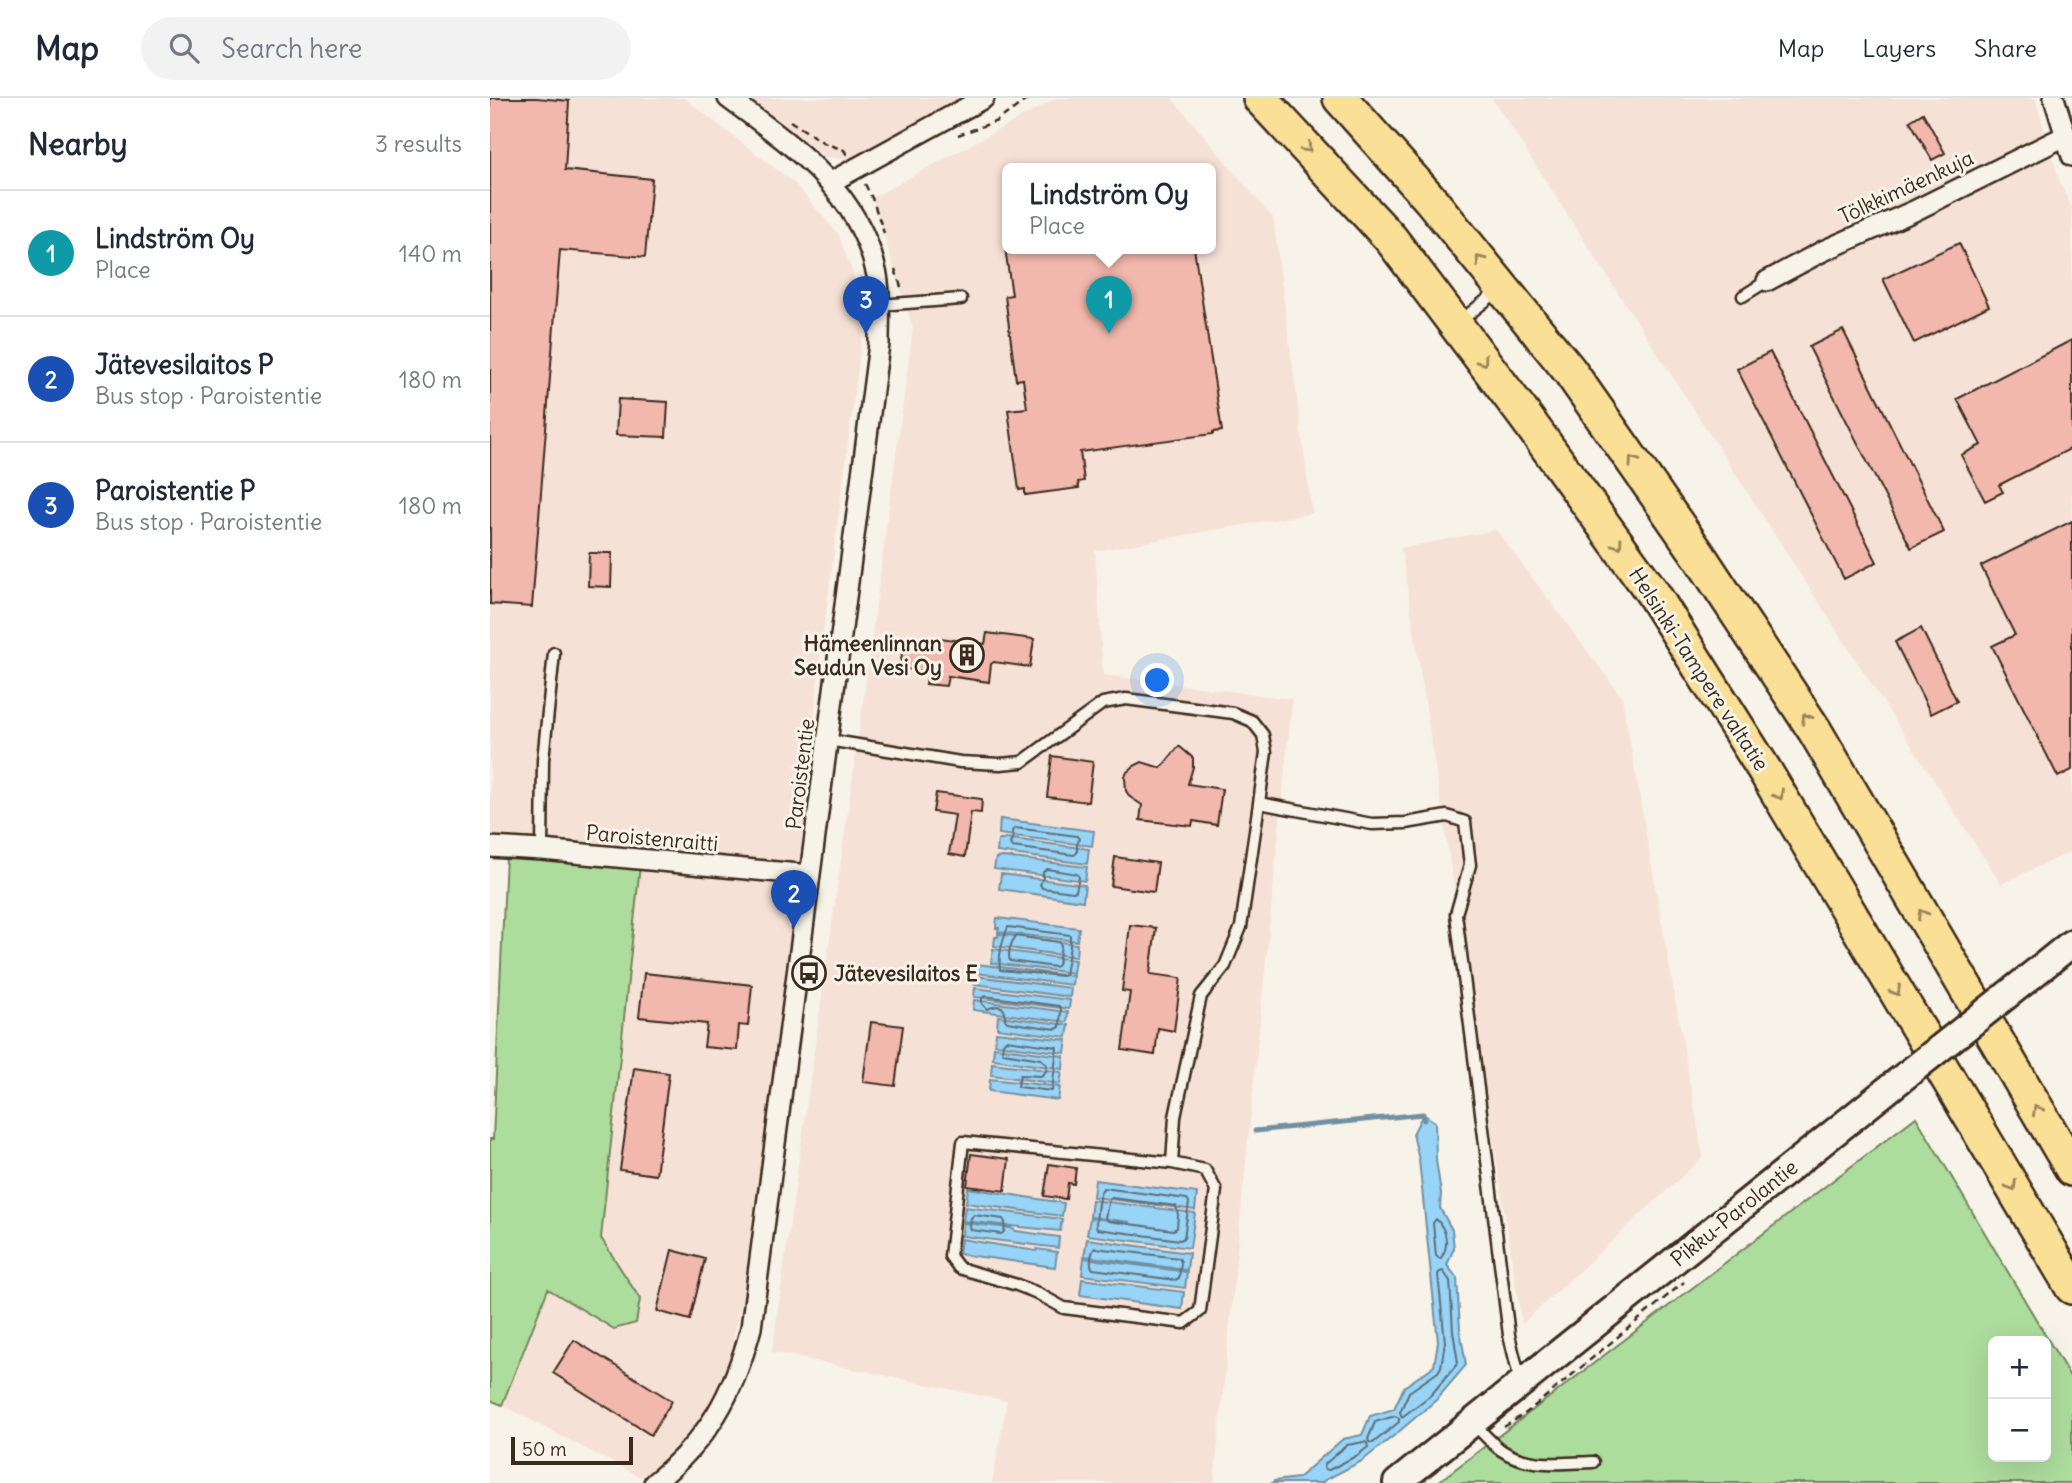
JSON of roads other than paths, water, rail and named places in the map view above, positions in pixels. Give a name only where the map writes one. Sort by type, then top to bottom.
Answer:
[{"type":"highway","name":"Helsinki-Tampere valtatie","points":[[1260,98],[1391,240],[1524,415],[1652,592],[1765,771],[2072,1287]]},
{"type":"highway","points":[[1340,98],[1430,199],[1569,370],[1700,557],[1815,732],[2072,1169]]},
{"type":"main road","name":"Pikku-Parolantie","points":[[1397,1483],[2072,943]]},
{"type":"street","name":"Paroistentie","points":[[654,1483],[692,1448],[718,1413],[741,1366],[751,1328],[879,345],[877,277],[871,251],[860,228],[831,182],[805,157],[728,98]]},
{"type":"street","points":[[831,182],[984,98]]},
{"type":"street","points":[[2054,98],[2072,156]]},
{"type":"street","name":"Tölkkimäenkuja","points":[[1767,281],[1823,251],[1914,211],[2065,136]]},
{"type":"street","name":"Paroistenraitti","points":[[490,847],[810,875]]},
{"type":"lane","points":[[1744,296],[1767,281]]},
{"type":"lane","points":[[1456,324],[1502,287]]},
{"type":"lane","points":[[879,305],[961,299]]},
{"type":"lane","points":[[542,850],[543,760],[554,653]]},
{"type":"lane","points":[[828,740],[960,762],[1000,764],[1021,762],[1103,703],[1126,699],[1233,713],[1252,721],[1263,735],[1266,752],[1241,927],[1225,965],[1201,996],[1175,1117],[1172,1163]]},
{"type":"lane","points":[[1259,803],[1372,824],[1406,823],[1447,816],[1465,822],[1470,865],[1456,914],[1509,1335],[1521,1384]]},
{"type":"lane","points":[[963,1142],[1172,1163],[1205,1170],[1216,1190],[1200,1311],[1184,1323],[1064,1308],[1017,1285],[959,1268],[950,1256],[963,1142]]},
{"type":"lane","points":[[1472,1423],[1501,1450],[1518,1459],[1546,1463],[1592,1462]]},
{"type":"water","points":[[1000,819],[1094,831],[1092,846],[999,834]]},
{"type":"water","points":[[1005,838],[1089,849],[1087,864],[997,852],[998,840]]},
{"type":"water","points":[[996,858],[1087,867],[1085,881],[994,869]]},
{"type":"water","points":[[1001,874],[1085,885],[1083,901],[999,889]]},
{"type":"water","points":[[997,918],[1079,928],[1077,941],[998,932]]},
{"type":"water","points":[[998,934],[1077,944],[1076,957],[994,946]]},
{"type":"water","points":[[993,949],[1075,960],[1073,973],[991,963]]},
{"type":"water","points":[[976,964],[1073,976],[1072,985],[975,973]]},
{"type":"water","points":[[975,976],[1071,988],[1070,997],[974,984]]},
{"type":"water","points":[[975,988],[1070,1000],[1069,1009],[974,997]]},
{"type":"water","points":[[974,1000],[1068,1012],[1067,1022],[973,1010]]},
{"type":"water","points":[[998,1016],[1069,1025],[1067,1037],[997,1028]]},
{"type":"water","points":[[996,1032],[1067,1040],[1065,1053],[995,1044]]},
{"type":"water","points":[[994,1047],[1064,1056],[1063,1069],[993,1059]]},
{"type":"water","points":[[992,1063],[1062,1072],[1060,1084],[991,1075]]},
{"type":"water","points":[[990,1079],[1060,1087],[1058,1100],[989,1091]]},
{"type":"water","points":[[1423,1114],[1435,1122],[1440,1208],[1452,1230],[1454,1248],[1447,1265],[1457,1278],[1460,1330],[1466,1365],[1436,1400],[1362,1461],[1322,1483],[1272,1483],[1298,1478],[1343,1439],[1362,1435],[1370,1416],[1394,1409],[1404,1387],[1434,1366],[1438,1342],[1419,1160],[1413,1134]]},
{"type":"water","points":[[1095,1180],[1197,1193],[1195,1210],[1093,1197]]},
{"type":"water","points":[[968,1188],[1064,1203],[1062,1216],[966,1203]]},
{"type":"water","points":[[1092,1200],[1195,1213],[1190,1248],[1087,1235],[1090,1218],[1130,1222],[1090,1217]]},
{"type":"water","points":[[965,1207],[1062,1219],[1060,1231],[963,1221]]},
{"type":"water","points":[[963,1223],[1059,1237],[1058,1248],[962,1236]]},
{"type":"water","points":[[961,1239],[1057,1252],[1055,1267],[959,1254]]},
{"type":"water","points":[[1087,1239],[1189,1253],[1187,1270],[1084,1256]]},
{"type":"water","points":[[1084,1258],[1187,1272],[1185,1288],[1082,1275]]},
{"type":"water","points":[[1082,1279],[1184,1292],[1182,1309],[1080,1295]]},
{"type":"waterway","points":[[1255,1131],[1423,1114],[1424,1120]]},
{"type":"place","name":"Paroistentie P","points":[[866,334]]},
{"type":"place","name":"Lindström Oy","points":[[1109,334]]},
{"type":"place","name":"Hämeenlinnan Seudun Vesi Oy","points":[[967,655]]},
{"type":"place","name":"Jätevesilaitos P","points":[[794,928]]},
{"type":"place","name":"Jätevesilaitos E","points":[[809,973]]}]
